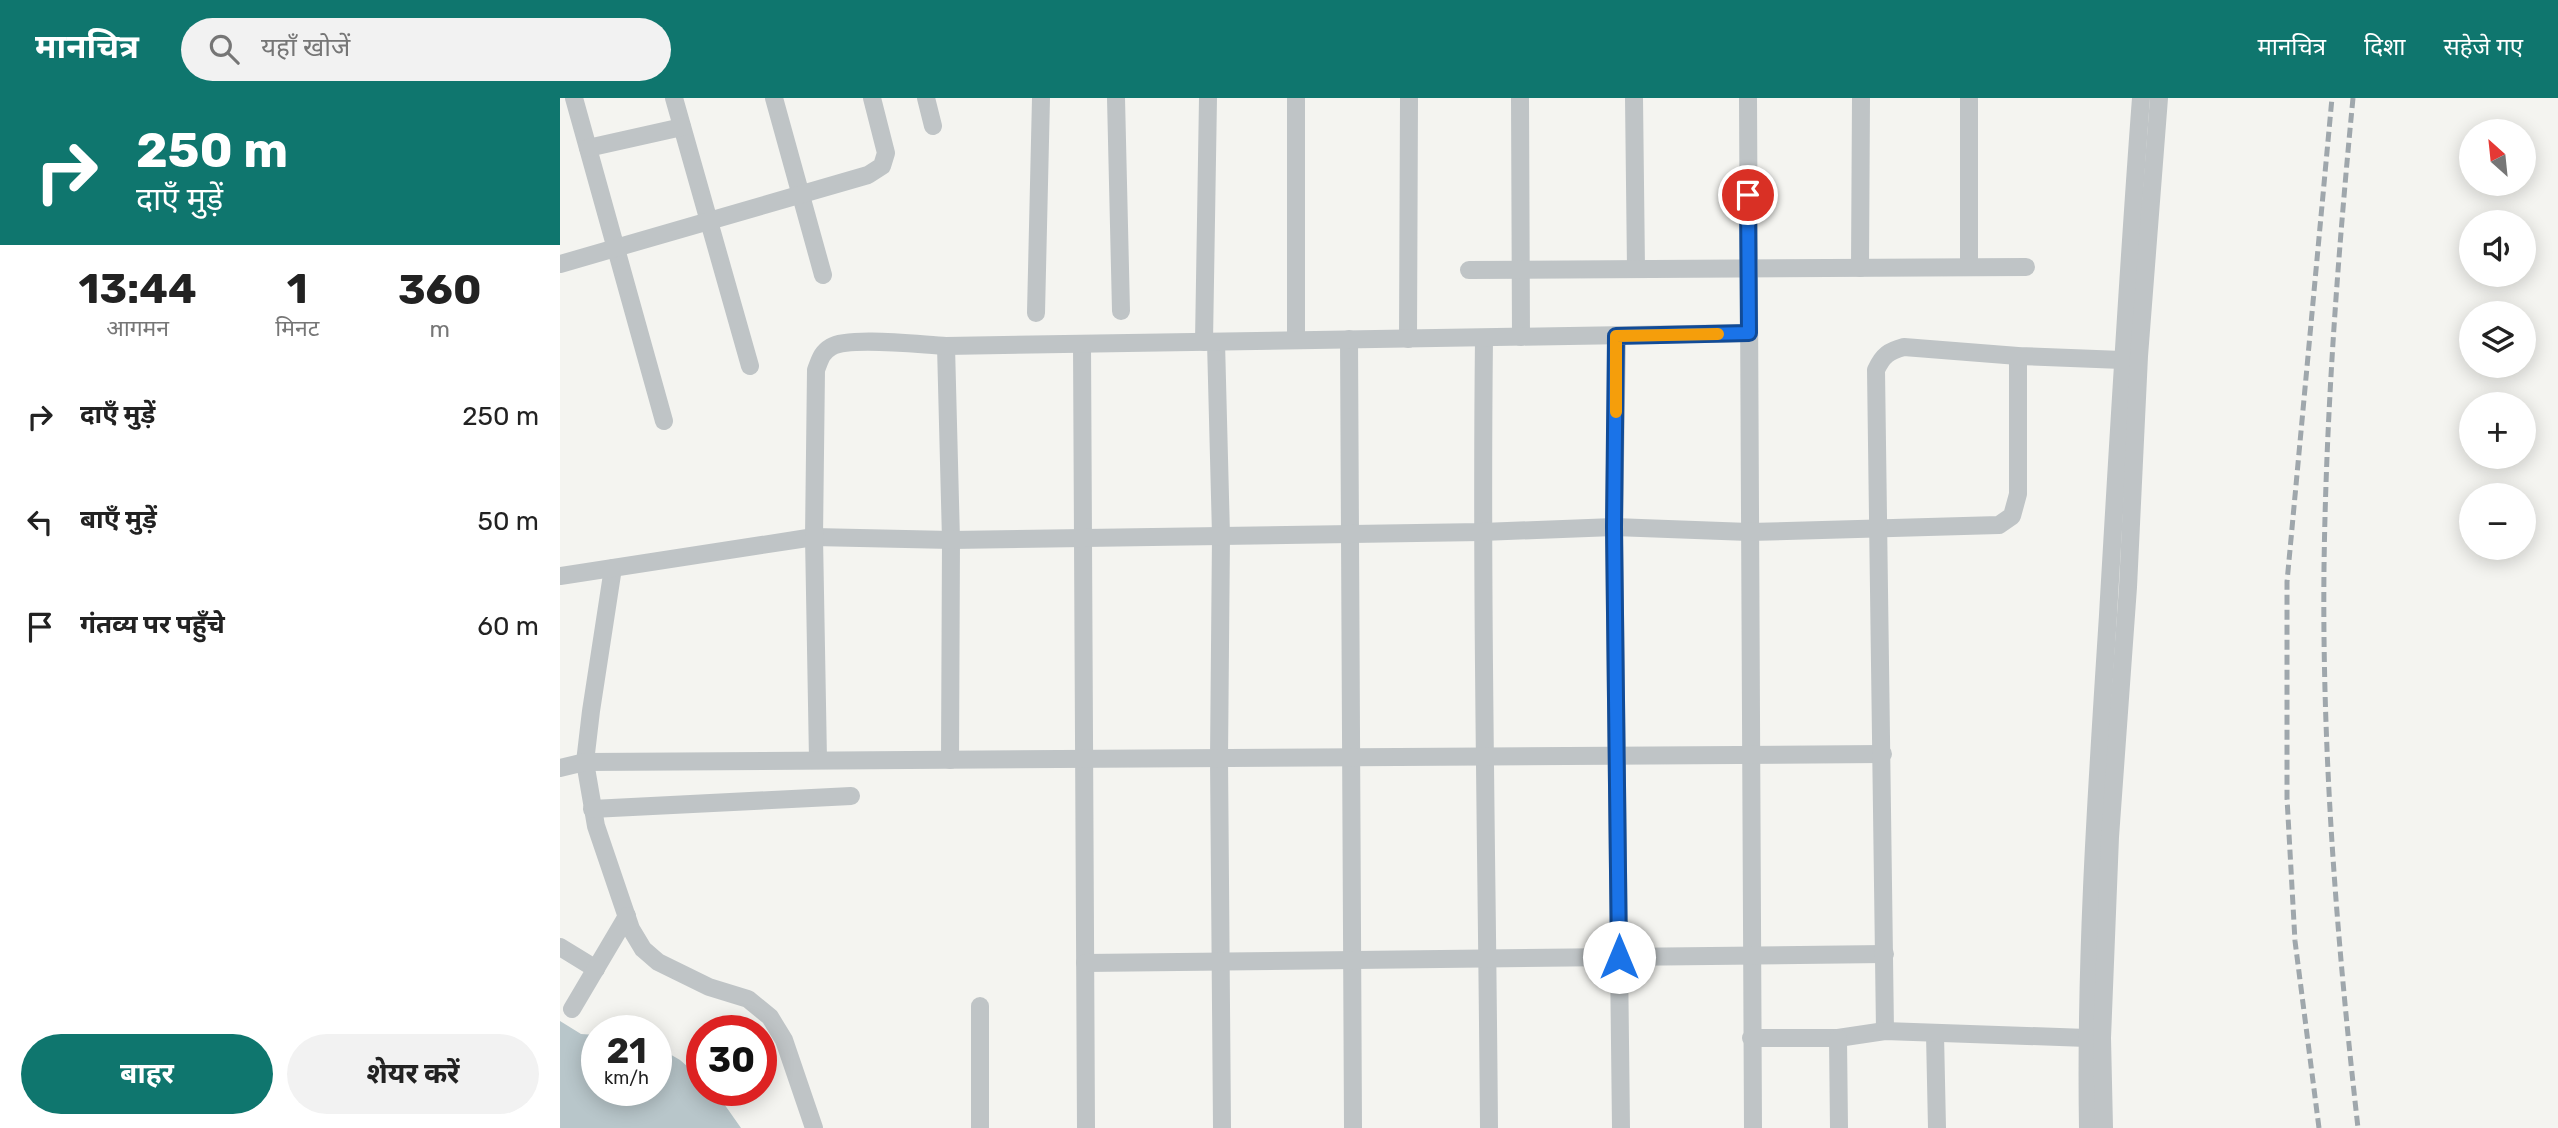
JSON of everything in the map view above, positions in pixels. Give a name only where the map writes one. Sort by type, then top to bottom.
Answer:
[{"type":"street","points":[[574,98],[664,421]]},
{"type":"street","points":[[674,98],[750,366]]},
{"type":"street","points":[[774,98],[822,275]]},
{"type":"street","points":[[560,264],[868,175],[882,166],[886,153],[872,98]]},
{"type":"street","points":[[926,98],[933,126]]},
{"type":"street","points":[[1036,313],[1041,98]]},
{"type":"street","points":[[1116,98],[1121,311]]},
{"type":"street","points":[[1208,98],[1210,342],[1222,535],[1219,758],[1222,1128]]},
{"type":"street","points":[[1296,98],[1296,341]]},
{"type":"street","points":[[1408,338],[1409,98]]},
{"type":"street","points":[[1520,98],[1521,337]]},
{"type":"street","points":[[1634,98],[1636,269]]},
{"type":"street","points":[[1748,98],[1753,1128]]},
{"type":"street","points":[[1860,268],[1861,98]]},
{"type":"street","points":[[1969,98],[1969,267]]},
{"type":"street","points":[[2088,1128],[2087,1038],[2096,803],[2122,360],[2141,98]]},
{"type":"street","points":[[2104,1128],[2102,1038],[2110,837],[2128,587],[2139,356],[2159,98]]},
{"type":"street","points":[[588,148],[682,127]]},
{"type":"street","points":[[1469,270],[2026,267]]},
{"type":"street","points":[[818,761],[814,537],[816,369],[822,353],[834,345],[853,342],[946,346],[1749,333]]},
{"type":"street","points":[[1616,336],[1614,527],[1620,1128]]},
{"type":"street","points":[[1484,338],[1482,532],[1489,1128]]},
{"type":"street","points":[[1349,340],[1353,1128]]},
{"type":"street","points":[[1082,344],[1086,1128]]},
{"type":"street","points":[[946,346],[951,540],[950,760]]},
{"type":"street","points":[[1885,1031],[1876,370],[1882,357],[1890,351],[1904,347],[2122,360]]},
{"type":"street","points":[[560,576],[814,537],[951,540],[1482,532],[1614,527],[1749,531],[1999,525],[2012,516],[2018,494],[2018,355]]},
{"type":"street","points":[[613,568],[585,762],[592,809],[627,916],[643,949],[658,962],[709,987],[748,999],[770,1017],[784,1040],[814,1128]]},
{"type":"street","points":[[560,768],[585,762],[1883,754]]},
{"type":"street","points":[[592,809],[851,796]]},
{"type":"street","points":[[572,1009],[627,916]]},
{"type":"street","points":[[560,947],[596,969]]},
{"type":"street","points":[[1085,963],[1885,954]]},
{"type":"street","points":[[980,1006],[980,1128]]},
{"type":"street","points":[[1751,1038],[1838,1038],[1885,1031],[2087,1038]]},
{"type":"street","points":[[1935,1034],[1937,1128]]},
{"type":"street","points":[[1838,1038],[1839,1128]]},
{"type":"shaded area","points":[[560,1021],[581,1034],[581,1106],[672,1106],[672,1055],[686,1065],[686,1106],[726,1106],[741,1128],[560,1128]]},
{"type":"railway","points":[[2319,1128],[2295,941],[2287,798],[2287,582],[2332,98]]},
{"type":"railway","points":[[2353,98],[2330,392],[2325,509],[2324,638],[2332,848],[2358,1128]]},
{"type":"slow traffic","points":[[1616,412],[1616,336],[1718,334]]},
{"type":"route","points":[[1619,957],[1614,527],[1616,336],[1749,333],[1748,195]]}]
